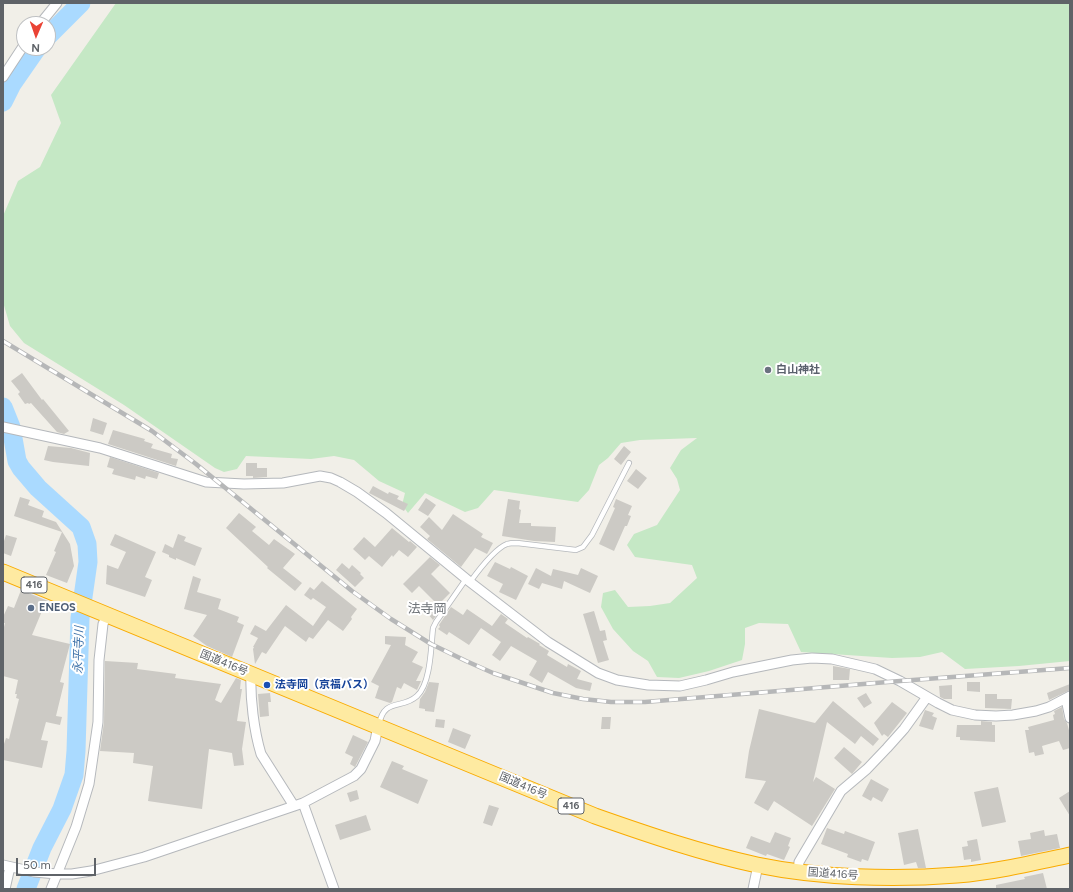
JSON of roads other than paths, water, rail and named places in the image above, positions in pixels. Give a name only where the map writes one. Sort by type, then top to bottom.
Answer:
[{"type":"highway","name":"国道416号","points":[[3,572],[595,816],[686,847],[758,865],[798,872],[888,877],[958,875],[988,871],[1070,855]]},
{"type":"street","points":[[46,16],[57,3]]},
{"type":"street","points":[[3,77],[17,56]]},
{"type":"street","points":[[3,427],[100,448],[206,482],[244,484],[282,483],[320,476],[331,478],[357,492],[386,513],[468,581],[548,642],[598,673],[617,680],[648,685],[680,686],[733,672],[812,658],[832,660],[875,669],[900,680],[926,697],[952,710],[975,715],[1013,715],[1036,711],[1068,698],[1070,718]]},
{"type":"street","points":[[51,889],[54,874],[78,822],[89,784],[98,722],[99,660],[103,624],[102,613]]},
{"type":"street","points":[[251,674],[251,689],[258,745],[261,754],[299,804],[334,889]]},
{"type":"street","points":[[798,872],[799,862],[842,791],[888,748],[904,729],[926,697]]},
{"type":"street","points":[[5,889],[6,866],[54,874],[72,874],[91,871],[144,857],[299,804],[354,776],[361,769],[375,741],[378,726]]},
{"type":"street","points":[[753,889],[758,865]]},
{"type":"lane","points":[[378,726],[380,716],[385,709],[418,696],[424,686],[433,628],[436,622],[482,565],[500,548],[507,544],[517,543],[576,550],[583,547],[592,535],[629,463]]},
{"type":"waterway","name":"永平寺川","points":[[56,28],[81,3]]},
{"type":"waterway","name":"永平寺川","points":[[3,102],[12,84],[31,56]]},
{"type":"waterway","name":"永平寺川","points":[[3,407],[11,427],[17,461],[38,488],[81,527],[87,544],[88,562],[80,618],[74,775],[62,809],[42,848],[26,889]]},
{"type":"railway","points":[[3,341],[152,431],[196,464],[352,591],[391,619],[431,644],[466,661],[493,673],[553,693],[583,699],[611,702],[645,702],[1070,668]]},
{"type":"place","name":"白山神社","points":[[768,370]]},
{"type":"place","name":"ENEOS","points":[[31,608]]},
{"type":"place","name":"法寺岡（京福バス）","points":[[267,685]]},
{"type":"district","name":"法寺岡","points":[[427,609]]}]
